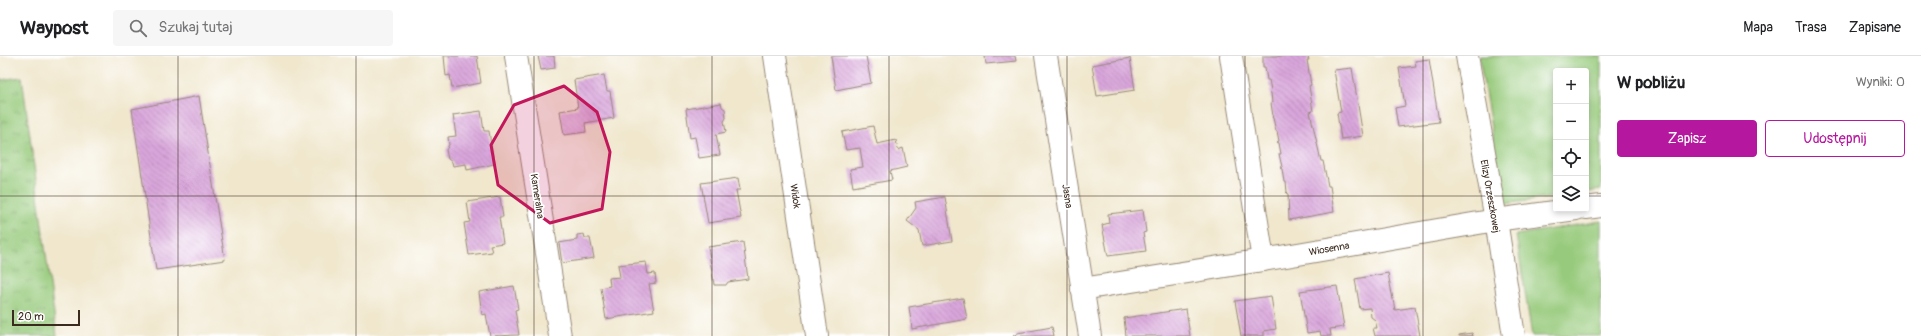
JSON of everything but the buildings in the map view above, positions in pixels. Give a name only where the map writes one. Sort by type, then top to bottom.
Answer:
[{"type":"street","name":"Kameralna","points":[[516,56],[560,336]]},
{"type":"street","name":"Widok","points":[[775,56],[817,336]]},
{"type":"street","name":"Jasna","points":[[1046,56],[1090,336]]},
{"type":"street","points":[[1231,56],[1263,260]]},
{"type":"street","name":"Elizy Orzeszkowej","points":[[1467,56],[1496,220],[1514,336]]},
{"type":"street","points":[[1589,208],[1601,206]]},
{"type":"street","name":"Wiosenna","points":[[1082,288],[1263,260],[1496,220],[1554,212]]},
{"type":"highlighted area","points":[[564,86],[597,112],[610,152],[602,209],[550,223],[498,185],[491,145],[514,105]]},
{"type":"green space","points":[[1479,56],[1601,56],[1601,190],[1589,192],[1589,68],[1553,68],[1553,197],[1504,204]]},
{"type":"green space","points":[[22,77],[57,336],[0,336],[0,80]]},
{"type":"green space","points":[[1601,221],[1601,336],[1532,336],[1516,235]]}]
